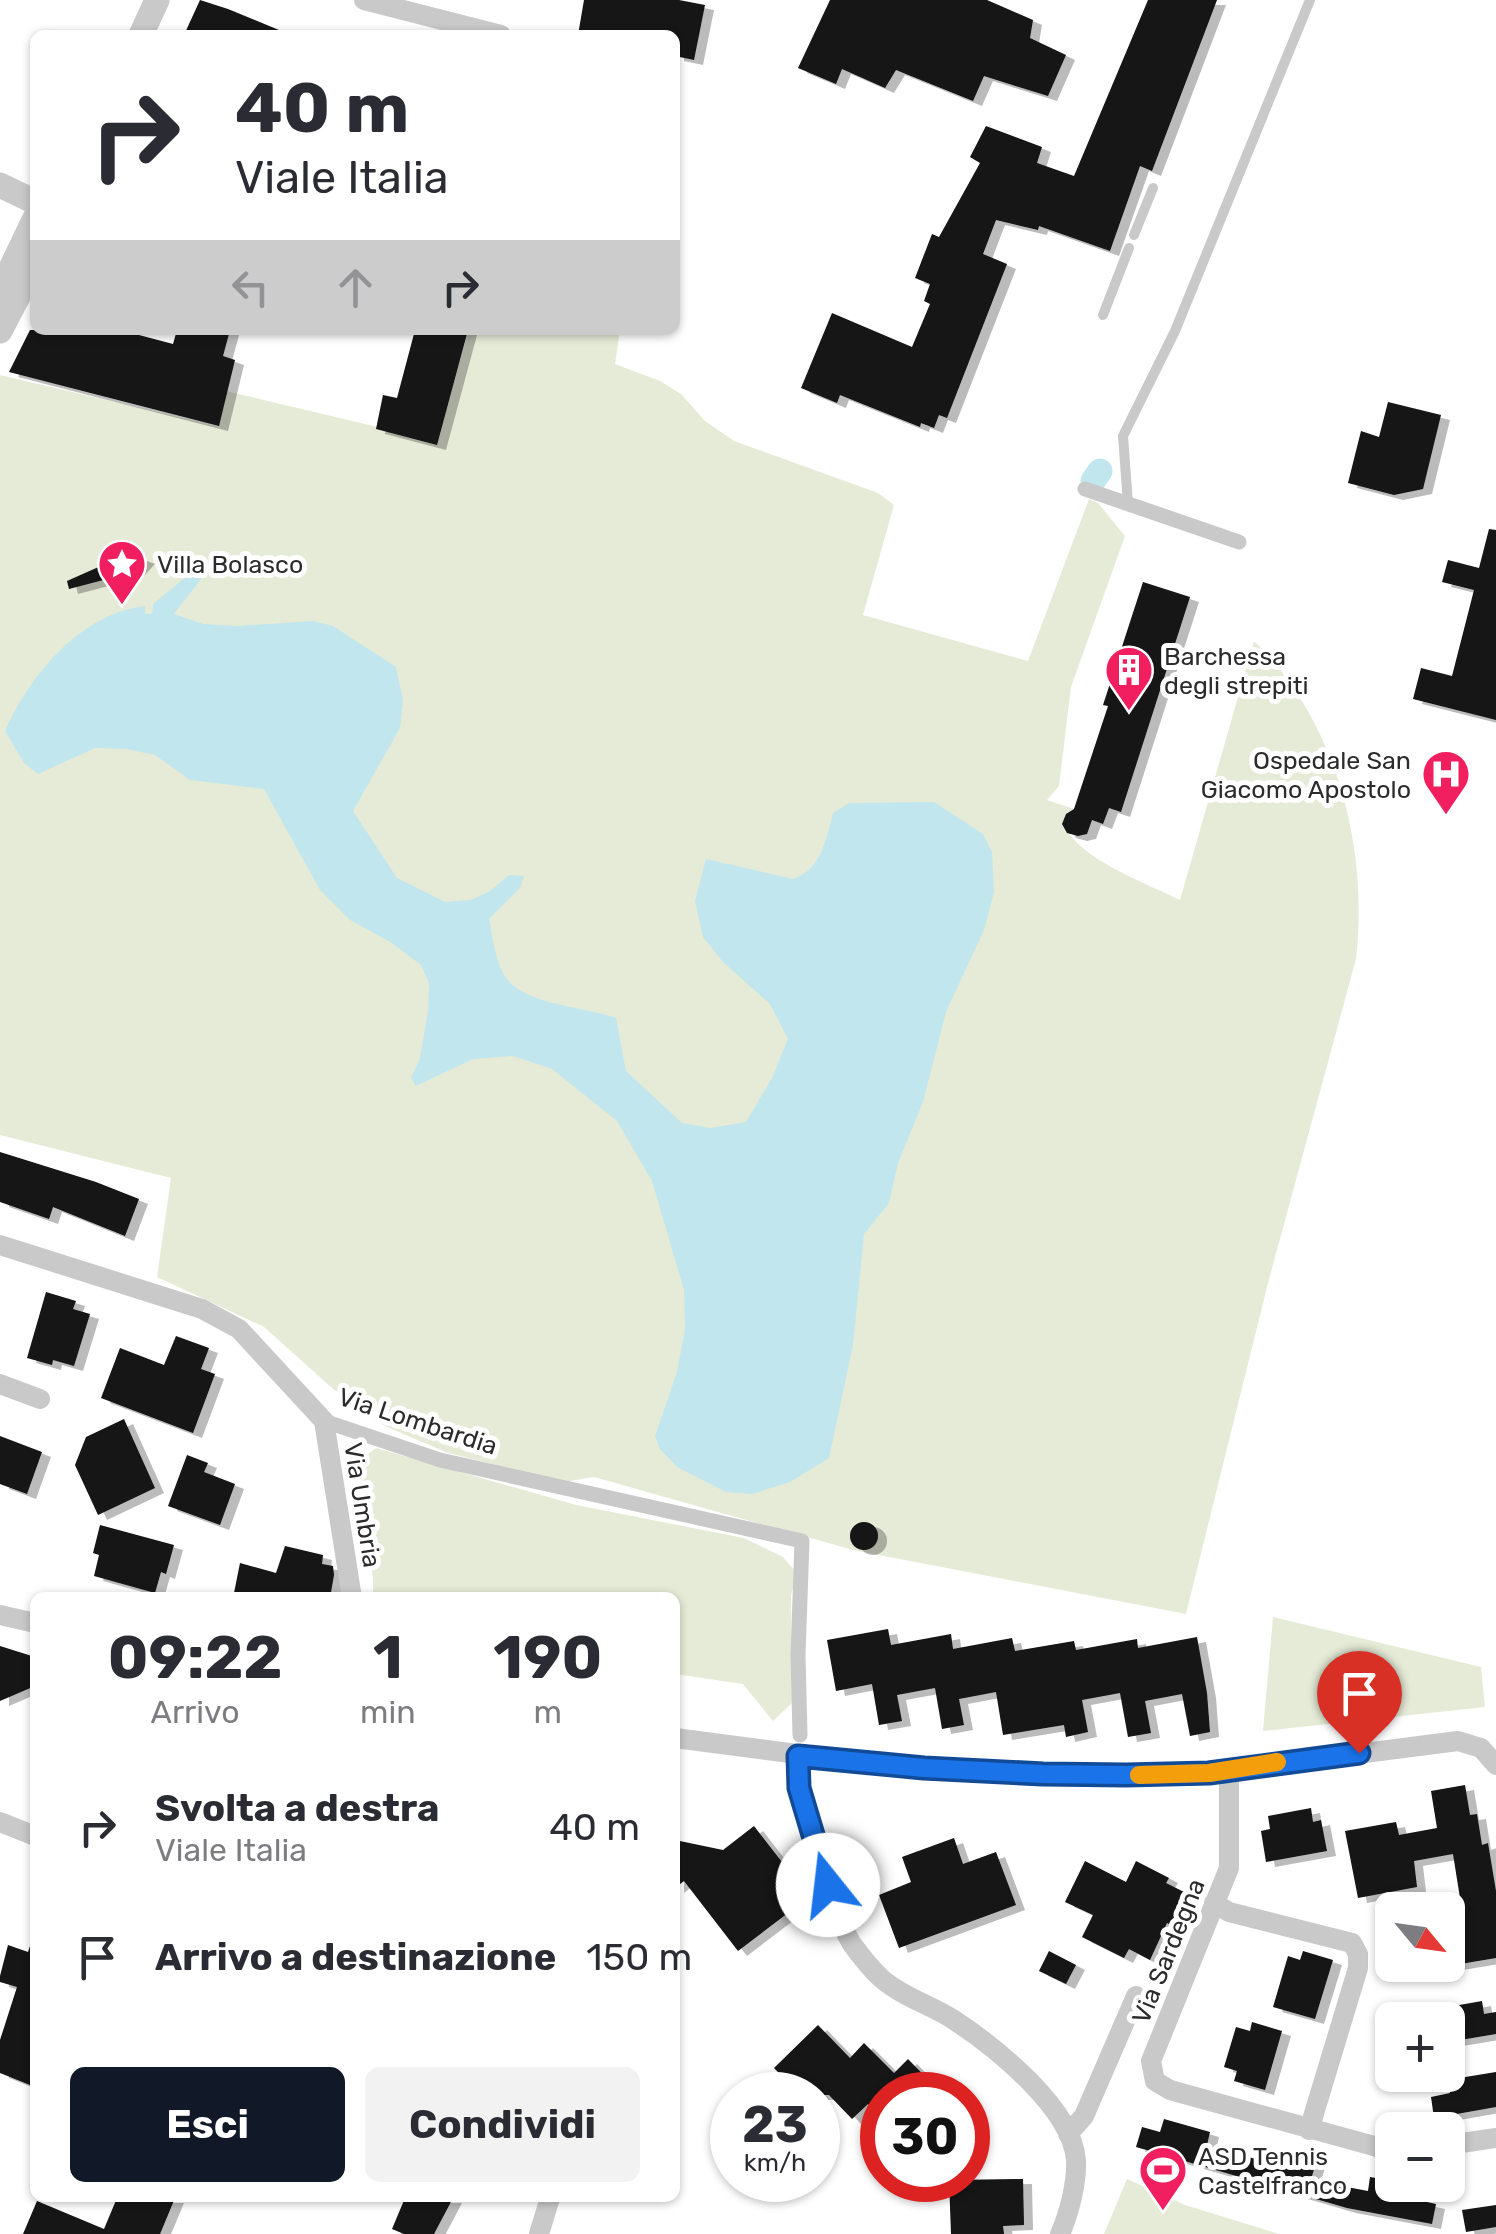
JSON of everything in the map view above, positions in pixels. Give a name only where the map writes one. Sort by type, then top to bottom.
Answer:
[{"type":"street","points":[[143,30],[157,0]]},
{"type":"street","points":[[364,0],[482,30]]},
{"type":"street","points":[[0,185],[30,200]]},
{"type":"street","points":[[0,291],[30,228]]},
{"type":"street","points":[[0,311],[30,252]]},
{"type":"street","points":[[0,331],[30,274]]},
{"type":"street","points":[[1085,489],[1239,542]]},
{"type":"street","name":"Via Lombardia","points":[[0,1246],[202,1310],[239,1329],[324,1421],[440,1460],[802,1541],[799,1745]]},
{"type":"street","points":[[0,1384],[40,1399]]},
{"type":"street","name":"Via Umbria","points":[[324,1421],[351,1592]]},
{"type":"street","points":[[0,1615],[30,1622]]},
{"type":"street","points":[[680,1738],[799,1745],[924,1768],[1043,1774],[1229,1771],[1258,1764],[1463,1741],[1482,1748],[1496,1765]]},
{"type":"street","points":[[799,1745],[799,1788],[828,1885],[852,1944],[882,1978],[953,2019],[1003,2056],[1063,2120],[1076,2160],[1067,2217],[1060,2234]]},
{"type":"street","name":"Via Sardegna","points":[[1229,1771],[1229,1868],[1151,2061],[1155,2081],[1170,2090],[1375,2147]]},
{"type":"street","points":[[0,1822],[30,1834]]},
{"type":"street","points":[[1214,1903],[1230,1912],[1352,1943],[1358,1954],[1358,1968],[1309,2130]]},
{"type":"street","points":[[1068,2134],[1084,2116],[1136,1996]]},
{"type":"street","points":[[1465,2143],[1496,2138]]},
{"type":"street","points":[[538,2234],[549,2202]]},
{"type":"lane","points":[[1128,504],[1124,436],[1174,332],[1310,0]]},
{"type":"lane","points":[[1134,235],[1152,188]]},
{"type":"lane","points":[[1102,314],[1129,248]]},
{"type":"green space","points":[[468,335],[619,335],[615,364],[660,381],[681,394],[705,421],[734,441],[878,493],[894,505],[863,615],[1028,661],[1089,499],[1098,503],[1125,536],[1071,687],[1059,786],[1047,800],[1074,809],[1066,814],[1063,824],[1084,849],[1115,869],[1180,900],[1254,641],[1306,708],[1326,747],[1351,830],[1359,916],[1356,959],[1268,1283],[1186,1614],[853,1550],[594,1477],[564,1482],[448,1453],[385,1426],[332,1388],[264,1327],[157,1277],[171,1178],[0,1135],[0,375],[217,426],[226,391],[437,441]]},
{"type":"green space","points":[[376,1448],[576,1505],[744,1538],[783,1557],[797,1573],[791,1595],[792,1703],[773,1721],[743,1684],[680,1675],[680,1592],[373,1592],[353,1486],[358,1461]]},
{"type":"green space","points":[[1273,1617],[1481,1667],[1485,1707],[1263,1731]]},
{"type":"green space","name":"ASD Tennis Castelfranco","points":[[1127,2179],[1185,2205],[1279,2234],[1104,2234]]},
{"type":"water","points":[[198,567],[208,570],[174,614],[203,624],[238,626],[313,621],[333,626],[396,667],[403,700],[400,728],[353,811],[397,878],[445,902],[471,900],[509,875],[524,876],[520,888],[489,919],[503,973],[528,995],[616,1018],[626,1071],[682,1123],[710,1128],[746,1122],[772,1078],[788,1039],[770,1004],[723,962],[703,937],[695,901],[706,859],[793,879],[817,861],[833,813],[849,803],[934,802],[983,834],[992,852],[994,892],[984,930],[946,1012],[923,1102],[898,1163],[889,1203],[864,1234],[853,1345],[829,1458],[790,1482],[752,1494],[726,1492],[677,1467],[660,1449],[655,1436],[677,1372],[685,1329],[684,1290],[652,1181],[617,1121],[552,1069],[513,1056],[473,1059],[416,1086],[411,1078],[420,1058],[428,1011],[429,983],[421,965],[392,943],[350,920],[320,890],[264,789],[190,780],[155,755],[126,749],[95,748],[38,774],[24,763],[5,731],[29,689],[60,650],[99,621],[121,611],[145,606],[145,614],[152,614],[153,604]]},
{"type":"building","points":[[200,0],[279,30],[186,30]]},
{"type":"building","points":[[584,0],[679,0],[705,5],[694,60],[680,57],[680,30],[579,30]]},
{"type":"building","points":[[830,0],[987,0],[1033,20],[1030,38],[1066,55],[1048,96],[984,76],[973,101],[896,70],[885,88],[842,69],[836,84],[798,68]]},
{"type":"building","points":[[1148,0],[1217,0],[1152,171],[1140,166],[1110,251],[1039,226],[1038,230],[996,220],[983,254],[1007,264],[947,418],[939,415],[934,428],[921,423],[920,427],[840,395],[837,403],[801,388],[832,313],[912,347],[930,304],[924,301],[930,284],[915,278],[932,234],[939,237],[980,163],[970,157],[986,126],[1042,147],[1037,163],[1074,176]]},
{"type":"building","points":[[30,330],[30,335],[139,335],[173,344],[176,335],[229,335],[223,356],[235,360],[219,426],[9,372]]},
{"type":"building","points":[[414,335],[467,335],[437,445],[376,429],[383,395],[397,398]]},
{"type":"building","points":[[1388,402],[1441,415],[1423,489],[1394,495],[1348,483],[1361,431],[1379,437]]},
{"type":"building","points":[[1489,529],[1496,530],[1496,720],[1413,699],[1421,668],[1452,676],[1474,590],[1442,582],[1448,560],[1479,568]]},
{"type":"building","points":[[130,553],[146,559],[134,572],[69,589],[67,581]]},
{"type":"building","name":"Barchessa degli strepiti","points":[[1143,582],[1190,597],[1121,812],[1109,808],[1103,824],[1092,820],[1087,834],[1067,833],[1062,824],[1066,814],[1074,809]]},
{"type":"building","points":[[0,1152],[139,1199],[125,1236],[53,1207],[49,1219],[0,1202]]},
{"type":"building","points":[[46,1292],[76,1301],[73,1309],[90,1314],[74,1366],[27,1358]]},
{"type":"building","points":[[176,1336],[209,1348],[201,1369],[215,1374],[193,1433],[101,1398],[120,1348],[164,1365]]},
{"type":"building","points":[[124,1419],[155,1488],[98,1515],[75,1465],[86,1437]]},
{"type":"building","points":[[0,1436],[42,1452],[27,1494],[0,1484]]},
{"type":"building","points":[[187,1455],[208,1463],[204,1472],[235,1484],[220,1525],[168,1506]]},
{"type":"building","points":[[864,1522],[874,1526],[878,1536],[874,1546],[864,1550],[854,1546],[850,1536],[854,1526]]},
{"type":"building","points":[[100,1525],[174,1545],[166,1574],[161,1572],[155,1592],[94,1576],[99,1555],[93,1553]]},
{"type":"building","points":[[285,1546],[323,1555],[322,1564],[333,1566],[331,1592],[234,1592],[240,1563],[276,1573]]},
{"type":"building","points":[[888,1629],[891,1645],[951,1634],[953,1649],[1012,1638],[1015,1651],[1074,1641],[1076,1650],[1137,1639],[1138,1648],[1197,1637],[1210,1732],[1190,1736],[1182,1694],[1145,1701],[1151,1733],[1128,1737],[1120,1693],[1082,1700],[1088,1732],[1066,1737],[1064,1725],[1003,1735],[996,1692],[959,1699],[964,1725],[942,1729],[935,1688],[897,1695],[902,1721],[879,1725],[872,1684],[836,1691],[827,1640]]},
{"type":"building","points":[[0,1646],[30,1655],[30,1688],[0,1701]]},
{"type":"building","points":[[1465,1785],[1470,1815],[1477,1814],[1482,1845],[1488,1843],[1496,1891],[1496,1958],[1465,1963],[1465,1892],[1459,1892],[1453,1854],[1414,1861],[1417,1887],[1358,1898],[1345,1831],[1396,1822],[1399,1835],[1437,1828],[1431,1791]]},
{"type":"building","points":[[1311,1808],[1313,1822],[1321,1820],[1327,1851],[1266,1862],[1261,1831],[1270,1829],[1268,1816]]},
{"type":"building","points":[[754,1826],[809,1897],[738,1951],[684,1881],[680,1884],[680,1841],[723,1850]]},
{"type":"building","points":[[954,1838],[963,1864],[996,1852],[1016,1905],[899,1948],[879,1895],[911,1882],[902,1857]]},
{"type":"building","points":[[1085,1861],[1126,1882],[1136,1861],[1169,1878],[1166,1883],[1192,1896],[1177,1928],[1167,1923],[1150,1960],[1129,1949],[1124,1958],[1082,1937],[1093,1915],[1065,1902]]},
{"type":"building","points":[[8,1945],[28,1952],[30,1946],[30,2085],[0,2073],[0,2040],[17,1987],[0,1982],[0,1976]]},
{"type":"building","points":[[1049,1951],[1076,1965],[1066,1984],[1039,1971]]},
{"type":"building","points":[[1303,1951],[1333,1960],[1315,2019],[1273,2007],[1288,1956],[1300,1960]]},
{"type":"building","points":[[1482,2001],[1484,2014],[1496,2012],[1496,2034],[1465,2039],[1465,2004]]},
{"type":"building","points":[[1252,2022],[1282,2031],[1265,2090],[1234,2081],[1237,2071],[1224,2067],[1236,2027],[1250,2031]]},
{"type":"building","points":[[818,2025],[850,2058],[864,2043],[893,2072],[860,2072],[860,2112],[852,2119],[840,2106],[840,2072],[778,2072],[774,2068]]},
{"type":"building","points":[[908,2059],[921,2072],[895,2072]]},
{"type":"building","points":[[1496,2072],[1496,2107],[1465,2112],[1433,2112],[1431,2097],[1465,2092],[1465,2077]]},
{"type":"building","points":[[1164,2119],[1210,2132],[1207,2145],[1266,2162],[1269,2149],[1316,2163],[1312,2176],[1347,2187],[1368,2191],[1370,2177],[1375,2178],[1375,2202],[1436,2204],[1432,2224],[1347,2208],[1136,2147],[1142,2127],[1160,2132]]},
{"type":"building","points":[[990,2179],[1023,2179],[1024,2225],[1003,2226],[1004,2234],[951,2234],[950,2202],[990,2202]]},
{"type":"building","points":[[37,2202],[104,2229],[115,2202],[173,2202],[160,2234],[23,2234]]},
{"type":"building","points":[[403,2202],[451,2202],[434,2234],[404,2234],[392,2229]]},
{"type":"building","points":[[1496,2205],[1496,2227],[1466,2232],[1462,2210]]},
{"type":"waterway","points":[[1093,481],[1100,471]]},
{"type":"slow traffic","points":[[1139,1775],[1209,1773],[1277,1762]]},
{"type":"place","name":"Villa Bolasco","points":[[122,606]]},
{"type":"place","name":"Barchessa degli strepiti","points":[[1129,712]]},
{"type":"place","name":"Ospedale San Giacomo Apostolo","points":[[1446,816]]},
{"type":"place","name":"ASD Tennis Castelfranco","points":[[1163,2212]]},
{"type":"route","points":[[828,1885],[799,1788],[798,1756],[924,1768],[1126,1775],[1209,1773],[1359,1753]]}]
